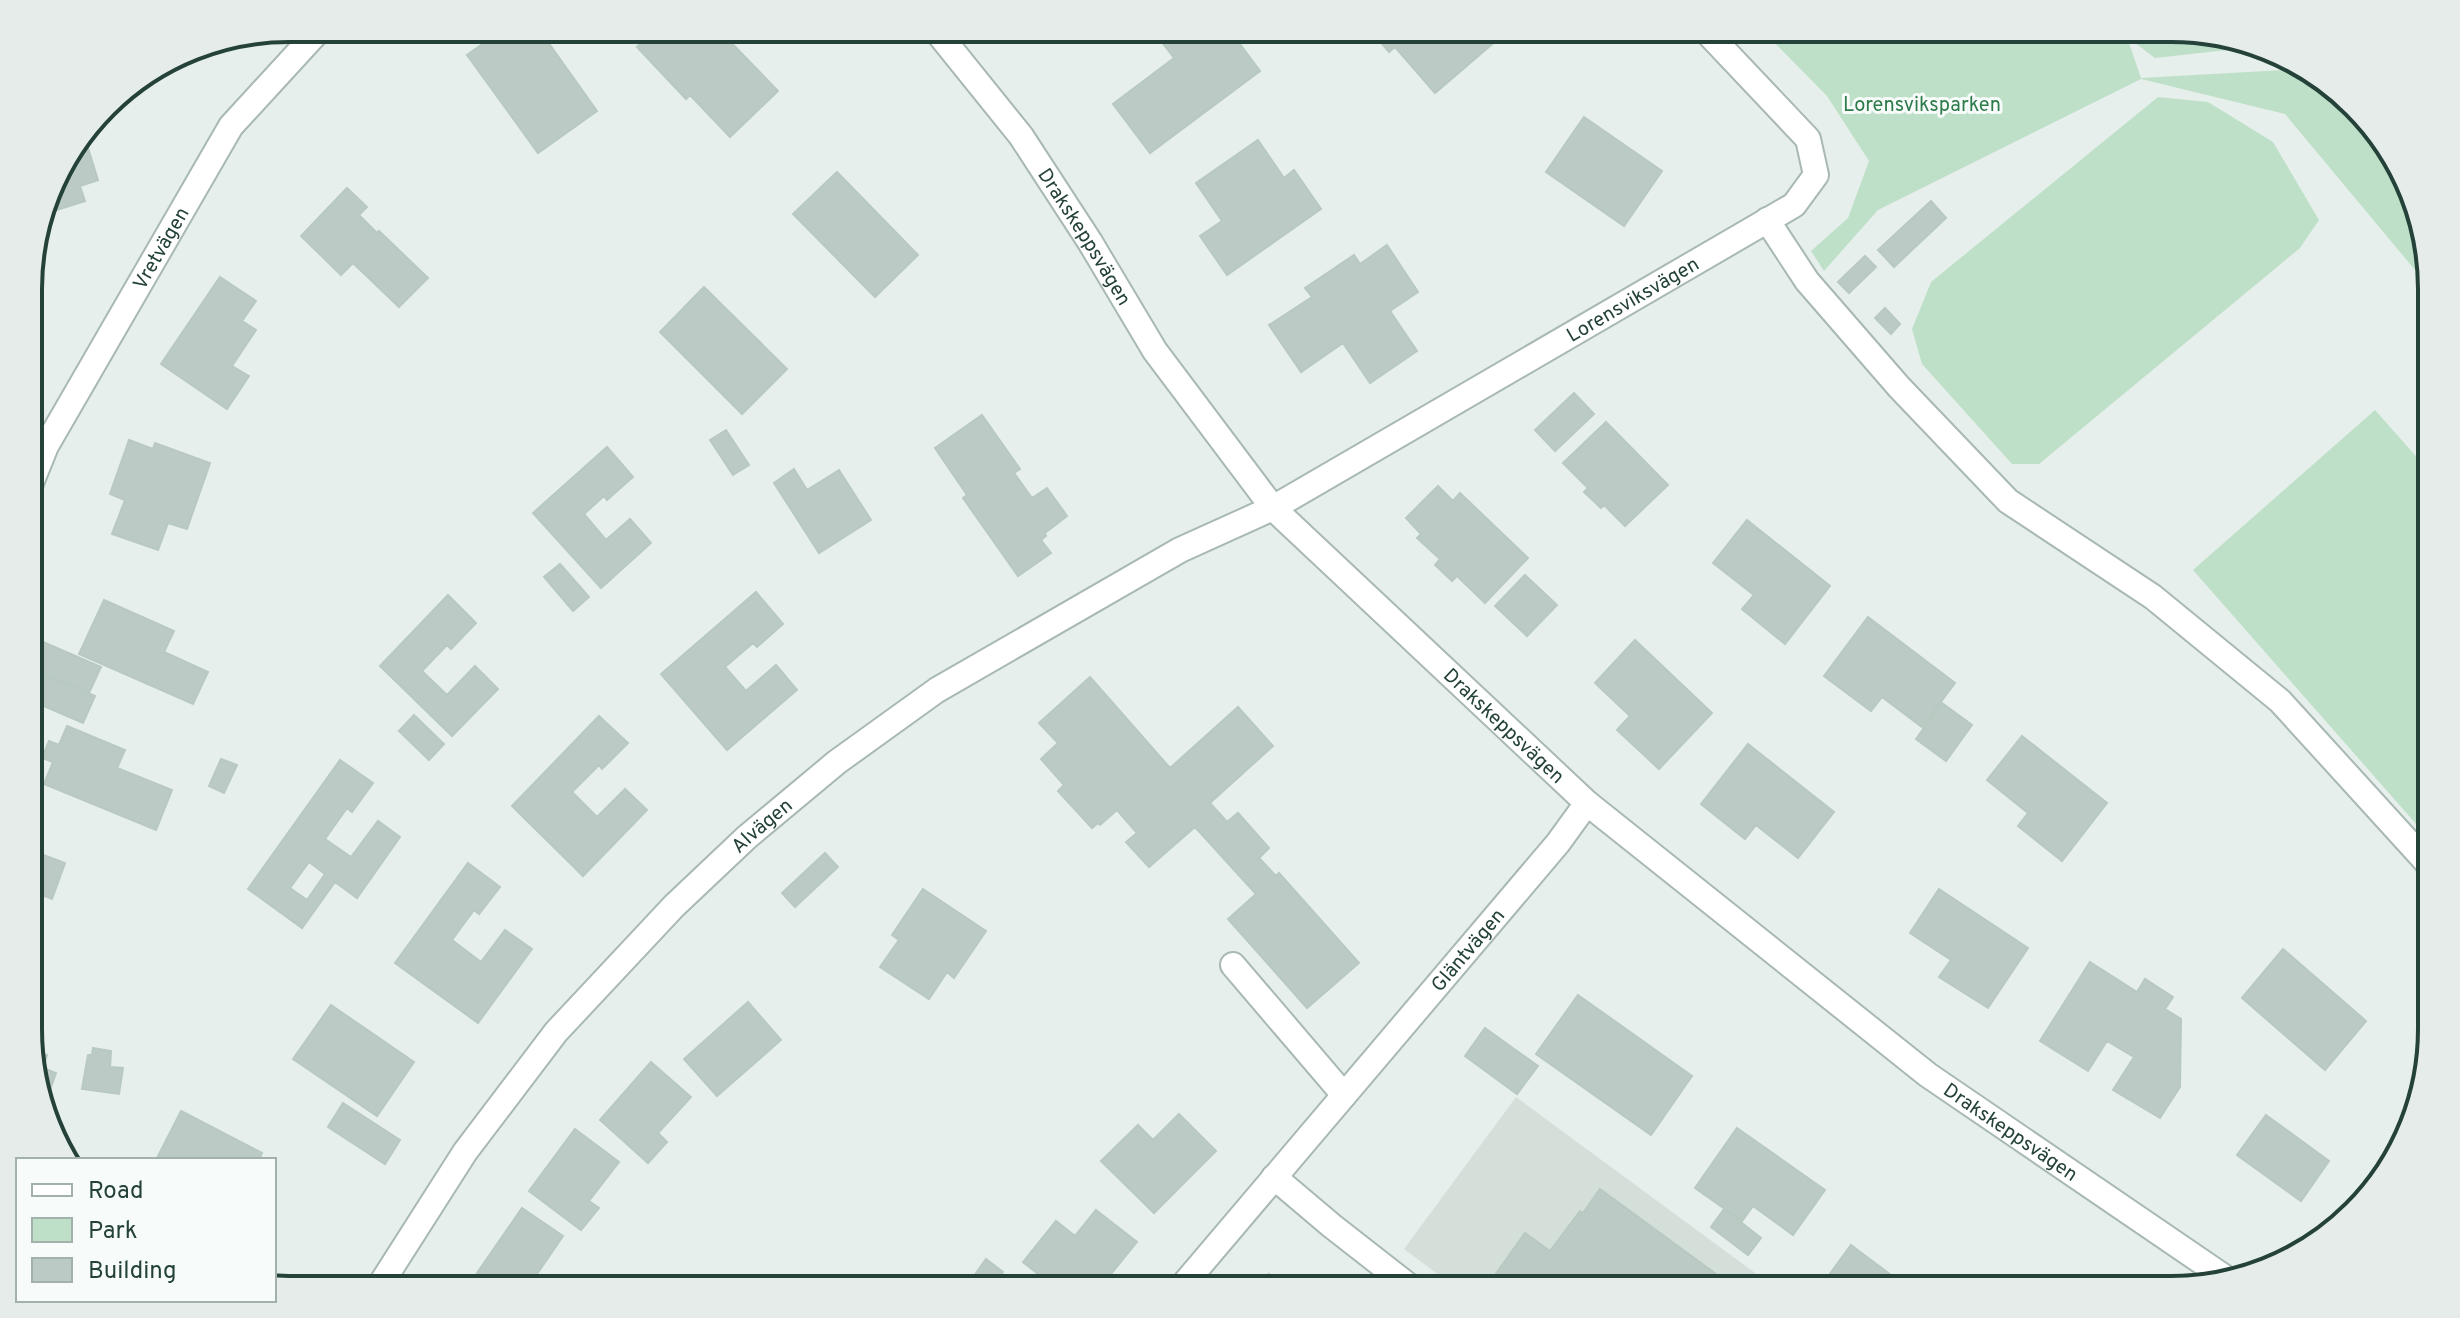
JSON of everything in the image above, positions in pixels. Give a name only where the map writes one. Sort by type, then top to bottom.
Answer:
[{"type":"street","name":"Vretvägen","points":[[43,454],[231,126],[308,42]]},
{"type":"street","name":"Drakskeppsvägen","points":[[945,42],[1021,136],[1090,242],[1155,351],[1273,508],[1587,803],[1928,1075],[2216,1271]]},
{"type":"street","name":"Lorensviksvägen","points":[[1273,508],[1794,205],[1816,175],[1808,139],[1716,42]]},
{"type":"street","points":[[1767,220],[1807,281],[1899,387],[2008,501],[2153,597],[2280,701],[2418,853]]},
{"type":"street","name":"Alvägen","points":[[386,1276],[465,1152],[556,1032],[674,906],[747,837],[837,762],[937,690],[1180,550],[1273,508]]},
{"type":"street","name":"Gläntvägen","points":[[1191,1276],[1558,843],[1587,803]]},
{"type":"street","points":[[1233,965],[1344,1095]]},
{"type":"street","points":[[1274,1177],[1395,1275]]},
{"type":"shaded area","points":[[1516,1097],[1758,1275],[1439,1275],[1404,1249]]},
{"type":"green space","name":"Lorensviksparken","points":[[1774,42],[2129,42],[2141,78],[2286,70],[2346,114],[2385,165],[2410,225],[2417,272],[2285,114],[2141,79],[1878,210],[1824,271],[1811,251],[1848,218],[1869,161],[1827,96]]},
{"type":"green space","name":"Lorensviksparken","points":[[2134,42],[2187,43],[2230,50],[2155,58]]},
{"type":"green space","points":[[2158,97],[2208,102],[2273,142],[2319,220],[2300,248],[2039,464],[2012,464],[1922,364],[1912,329],[1931,282]]},
{"type":"green space","points":[[2375,410],[2418,458],[2418,826],[2193,570]]},
{"type":"building","points":[[485,42],[548,42],[597,111],[538,153],[467,55]]},
{"type":"building","points":[[642,42],[731,42],[778,91],[730,137],[690,95],[686,99],[637,47]]},
{"type":"building","points":[[1162,42],[1238,42],[1260,71],[1150,153],[1113,104],[1174,58]]},
{"type":"building","points":[[1381,42],[1495,42],[1435,93],[1395,47],[1389,52]]},
{"type":"building","points":[[1584,117],[1662,171],[1624,226],[1546,172]]},
{"type":"building","points":[[1258,140],[1284,178],[1294,170],[1321,209],[1227,275],[1200,236],[1222,221],[1196,183]]},
{"type":"building","points":[[88,147],[98,180],[80,186],[85,201],[55,210],[67,180]]},
{"type":"building","points":[[837,172],[918,255],[875,297],[793,214]]},
{"type":"building","points":[[347,188],[367,207],[359,215],[428,278],[399,307],[353,263],[341,275],[301,236]]},
{"type":"building","points":[[1931,201],[1946,218],[1894,267],[1878,250]]},
{"type":"building","points":[[1387,245],[1418,292],[1390,311],[1417,351],[1370,383],[1343,343],[1301,372],[1269,325],[1312,297],[1305,288],[1354,255],[1360,264]]},
{"type":"building","points":[[1865,256],[1876,267],[1849,293],[1838,282]]},
{"type":"building","points":[[220,277],[256,301],[242,321],[256,330],[232,366],[249,376],[227,409],[161,364]]},
{"type":"building","points":[[704,287],[787,369],[742,414],[660,332]]},
{"type":"building","points":[[1885,308],[1900,324],[1891,334],[1875,318]]},
{"type":"building","points":[[1574,393],[1594,414],[1555,451],[1535,430]]},
{"type":"building","points":[[982,415],[1020,469],[1014,473],[1032,498],[1047,488],[1067,516],[1045,533],[1041,540],[1051,553],[1018,576],[963,498],[967,495],[935,448]]},
{"type":"building","points":[[1606,422],[1668,485],[1625,526],[1604,505],[1601,508],[1584,492],[1588,488],[1563,463]]},
{"type":"building","points":[[726,430],[749,465],[733,475],[710,440]]},
{"type":"building","points":[[129,440],[153,449],[155,443],[210,463],[187,529],[168,523],[158,550],[112,534],[125,500],[110,494]]},
{"type":"building","points":[[607,447],[633,477],[607,500],[604,496],[584,514],[606,540],[630,519],[651,543],[601,588],[533,513]]},
{"type":"building","points":[[794,469],[807,490],[839,470],[871,520],[819,553],[774,483]]},
{"type":"building","points":[[1438,486],[1453,501],[1460,493],[1528,558],[1485,603],[1457,576],[1452,581],[1435,565],[1440,559],[1417,538],[1421,534],[1406,518]]},
{"type":"building","points":[[1747,520],[1830,586],[1785,644],[1742,609],[1754,595],[1713,563]]},
{"type":"building","points":[[560,564],[589,597],[573,611],[544,577]]},
{"type":"building","points":[[1525,575],[1557,605],[1527,636],[1495,606]]},
{"type":"building","points":[[756,592],[783,624],[757,647],[753,643],[725,667],[746,691],[776,665],[797,690],[727,750],[661,674]]},
{"type":"building","points":[[448,595],[476,623],[451,649],[447,645],[422,671],[447,695],[475,666],[498,689],[452,736],[380,666]]},
{"type":"building","points":[[104,600],[174,631],[164,652],[208,672],[193,704],[79,654]]},
{"type":"building","points":[[1868,617],[1955,683],[1922,727],[1882,697],[1871,711],[1824,676]]},
{"type":"building","points":[[1635,640],[1712,713],[1659,769],[1617,730],[1630,716],[1595,683]]},
{"type":"building","points":[[43,643],[101,667],[89,693],[42,674]]},
{"type":"building","points":[[42,673],[95,696],[83,723],[42,705]]},
{"type":"building","points":[[1090,677],[1170,768],[1238,707],[1273,746],[1210,803],[1227,822],[1238,813],[1269,848],[1259,858],[1276,876],[1279,873],[1359,963],[1307,1008],[1228,919],[1256,894],[1195,827],[1149,867],[1126,842],[1137,833],[1117,810],[1092,828],[1058,791],[1064,785],[1041,759],[1058,743],[1039,723]]},
{"type":"building","points":[[1942,703],[1972,725],[1946,761],[1916,739]]},
{"type":"building","points":[[414,715],[444,744],[429,760],[399,731]]},
{"type":"building","points":[[599,716],[628,743],[602,769],[599,765],[572,792],[597,817],[625,789],[647,810],[583,876],[512,806]]},
{"type":"building","points":[[67,726],[125,750],[117,768],[172,790],[156,830],[44,784],[53,762],[42,757],[49,741],[59,745]]},
{"type":"building","points":[[2022,736],[2107,803],[2062,861],[2018,826],[2028,813],[1987,780]]},
{"type":"building","points":[[1748,744],[1834,812],[1798,858],[1756,825],[1745,839],[1701,804]]},
{"type":"building","points":[[221,759],[237,765],[224,793],[209,786]]},
{"type":"building","points":[[340,760],[373,783],[352,812],[347,808],[325,839],[351,857],[378,821],[400,837],[357,898],[335,882],[302,928],[248,889]],"holes":[[[309,862],[325,874],[307,900],[290,888]]]},
{"type":"building","points":[[825,853],[838,867],[795,907],[782,893]]},
{"type":"building","points":[[42,855],[65,863],[52,899],[42,895]]},
{"type":"building","points":[[468,863],[500,887],[479,914],[474,910],[452,940],[481,962],[505,930],[532,949],[478,1023],[395,963]]},
{"type":"building","points":[[923,889],[986,931],[954,978],[947,972],[929,999],[880,967],[899,940],[892,935]]},
{"type":"building","points":[[1939,889],[2028,948],[1988,1008],[1939,977],[1951,960],[1910,933]]},
{"type":"building","points":[[2283,949],[2366,1021],[2325,1070],[2242,998]]},
{"type":"building","points":[[2090,962],[2137,992],[2145,979],[2173,997],[2165,1009],[2181,1019],[2180,1087],[2160,1118],[2113,1090],[2134,1057],[2107,1041],[2088,1071],[2040,1041]]},
{"type":"building","points":[[1578,995],[1692,1076],[1651,1135],[1536,1054]]},
{"type":"building","points":[[748,1002],[781,1040],[717,1096],[684,1059]]},
{"type":"building","points":[[331,1005],[414,1062],[377,1116],[293,1059]]},
{"type":"building","points":[[1485,1028],[1538,1066],[1517,1094],[1465,1056]]},
{"type":"building","points":[[93,1048],[111,1051],[110,1067],[123,1068],[119,1094],[82,1089],[88,1055],[92,1055]]},
{"type":"building","points":[[651,1062],[691,1097],[658,1133],[667,1142],[648,1163],[600,1120]]},
{"type":"building","points":[[45,1069],[56,1073],[50,1091]]},
{"type":"building","points":[[343,1103],[400,1140],[385,1164],[328,1127]]},
{"type":"building","points":[[181,1111],[262,1153],[260,1158],[157,1158]]},
{"type":"building","points":[[1179,1114],[1216,1151],[1154,1213],[1101,1161],[1138,1125],[1153,1140]]},
{"type":"building","points":[[2266,1115],[2329,1161],[2301,1201],[2237,1155]]},
{"type":"building","points":[[1737,1128],[1825,1190],[1793,1235],[1753,1206],[1742,1221],[1695,1188]]},
{"type":"building","points":[[575,1129],[619,1162],[589,1201],[599,1208],[581,1230],[529,1191]]},
{"type":"building","points":[[1600,1189],[1716,1274],[1495,1275],[1525,1233],[1550,1251],[1580,1211],[1583,1213]]},
{"type":"building","points":[[522,1208],[563,1236],[536,1276],[481,1276],[477,1273]]},
{"type":"building","points":[[1724,1209],[1761,1238],[1748,1255],[1711,1227]]},
{"type":"building","points":[[1096,1210],[1137,1242],[1110,1276],[1040,1276],[1023,1262],[1056,1221],[1075,1236]]},
{"type":"building","points":[[1851,1245],[1891,1275],[1829,1275]]},
{"type":"building","points":[[986,1259],[1003,1272],[1000,1276],[974,1276]]}]
